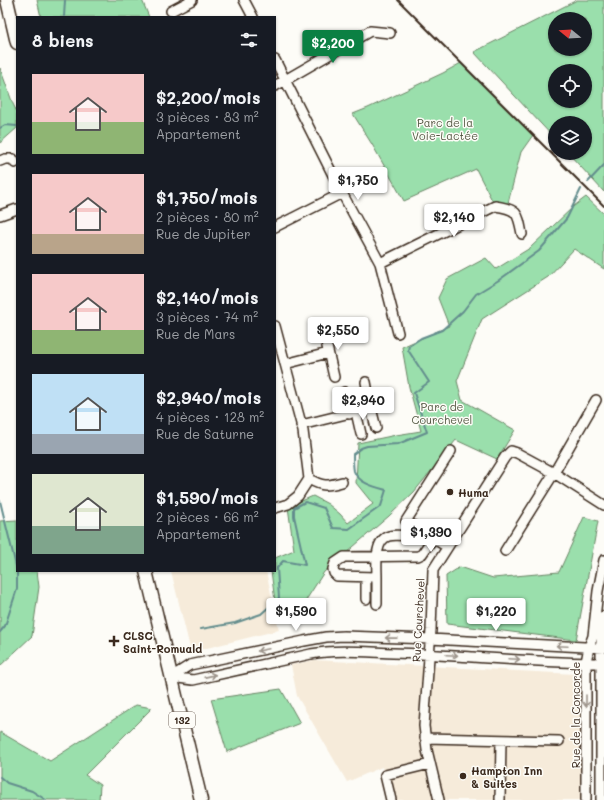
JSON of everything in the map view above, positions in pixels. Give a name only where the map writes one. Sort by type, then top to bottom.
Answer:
[{"type":"main road","points":[[6,0],[16,39]]},
{"type":"main road","name":"132","points":[[146,572],[201,800]]},
{"type":"street","points":[[171,11],[192,0]]},
{"type":"street","points":[[244,0],[252,16]]},
{"type":"street","points":[[276,85],[370,31],[390,33]]},
{"type":"street","points":[[276,62],[342,193],[380,263],[398,333]]},
{"type":"street","points":[[0,161],[5,158],[13,159],[14,163]]},
{"type":"street","points":[[276,226],[342,193]]},
{"type":"street","points":[[380,263],[495,206],[507,207],[519,216],[522,234]]},
{"type":"street","points":[[0,215],[16,209]]},
{"type":"street","points":[[276,330],[302,428],[309,479],[298,496],[288,504],[276,508]]},
{"type":"street","points":[[323,330],[334,378]]},
{"type":"street","points":[[285,364],[328,353]]},
{"type":"street","points":[[366,382],[376,428]]},
{"type":"street","points":[[344,392],[361,434]]},
{"type":"street","points":[[505,550],[554,474],[596,400]]},
{"type":"street","points":[[302,428],[371,408]]},
{"type":"street","points":[[447,547],[406,522],[451,450]]},
{"type":"street","name":"Rue Courchevel","points":[[440,800],[430,764],[424,726],[433,570],[505,457],[511,451],[554,474],[604,505]]},
{"type":"street","points":[[309,479],[320,485],[330,485],[342,482]]},
{"type":"street","points":[[377,604],[378,557],[381,541],[390,535],[411,536],[417,528]]},
{"type":"street","points":[[377,577],[337,576],[333,569],[335,563],[344,557],[418,556],[422,554],[433,538]]},
{"type":"street","name":"Rue de la Concorde","points":[[586,800],[586,662],[588,647],[593,636],[598,591],[604,560]]},
{"type":"street","points":[[366,577],[366,599]]},
{"type":"street","points":[[601,800],[601,641],[604,616]]},
{"type":"street","points":[[171,677],[190,665],[304,641],[344,636],[602,648]]},
{"type":"street","points":[[171,677],[193,680],[330,651],[429,654],[602,663]]},
{"type":"street","points":[[425,738],[559,741]]},
{"type":"street","points":[[500,800],[501,740]]},
{"type":"street","points":[[391,800],[385,775],[430,764]]},
{"type":"shaded area","points":[[171,572],[266,572],[279,630],[191,652]]},
{"type":"shaded area","points":[[314,660],[575,674],[584,683],[584,800],[390,800],[382,767],[347,782],[297,696],[291,665]]},
{"type":"green space","points":[[37,0],[142,0],[149,16],[41,16]]},
{"type":"green space","points":[[577,0],[604,0],[604,192],[574,160],[592,160],[592,116],[548,116],[548,131],[474,52],[548,15],[548,56],[592,56],[592,12],[553,12]]},
{"type":"green space","name":"Parc de la Voie-Lactée","points":[[461,63],[533,135],[521,152],[507,207],[495,206],[476,169],[404,201],[353,114],[443,73]]},
{"type":"green space","points":[[0,68],[16,110],[16,129],[0,143]]},
{"type":"green space","name":"Parc de Courchevel","points":[[586,197],[604,214],[604,269],[574,249],[548,277],[482,319],[457,381],[462,400],[515,430],[497,459],[456,440],[414,492],[389,516],[324,572],[299,611],[277,616],[271,572],[276,572],[276,558],[294,550],[288,507],[313,496],[328,504],[348,523],[373,504],[356,483],[358,443],[421,431],[409,387],[402,347],[449,326],[438,298],[447,279],[486,258],[496,269],[530,248],[574,206]]},
{"type":"green space","points":[[584,517],[598,521],[576,640],[447,624],[446,576],[460,567],[493,578],[559,572]]},
{"type":"green space","points":[[16,520],[16,572],[37,572],[39,587],[32,636],[0,666],[0,521]]},
{"type":"green space","points":[[281,689],[300,723],[227,752],[211,699]]},
{"type":"green space","points":[[136,705],[152,708],[85,775],[100,785],[99,800],[0,800],[0,732],[50,761]]},
{"type":"waterway","points":[[64,16],[65,0]]},
{"type":"waterway","points":[[0,128],[5,125],[16,126]]},
{"type":"waterway","points":[[588,182],[604,165]]},
{"type":"waterway","points":[[201,629],[235,623],[261,614],[279,598],[277,568],[283,561],[305,565],[294,516],[294,508],[305,502],[324,508],[333,528],[349,529],[381,506],[386,490],[367,484],[359,479],[354,471],[353,454],[361,448],[367,446],[398,444],[427,432],[414,393],[429,382],[408,350],[409,346],[421,338],[442,330],[463,311],[476,294],[499,280],[539,251],[567,218],[581,189]]},
{"type":"waterway","points":[[0,501],[16,566]]},
{"type":"waterway","points":[[0,632],[5,626],[17,589],[17,572]]},
{"type":"waterway","points":[[0,777],[7,783],[32,791],[46,800]]},
{"type":"railway","points":[[398,0],[604,206]]},
{"type":"place","name":"Huma","points":[[450,492]]},
{"type":"place","name":"CLSC Saint-Romuald","points":[[114,641]]},
{"type":"place","name":"Hampton Inn & Suites","points":[[463,776]]}]
